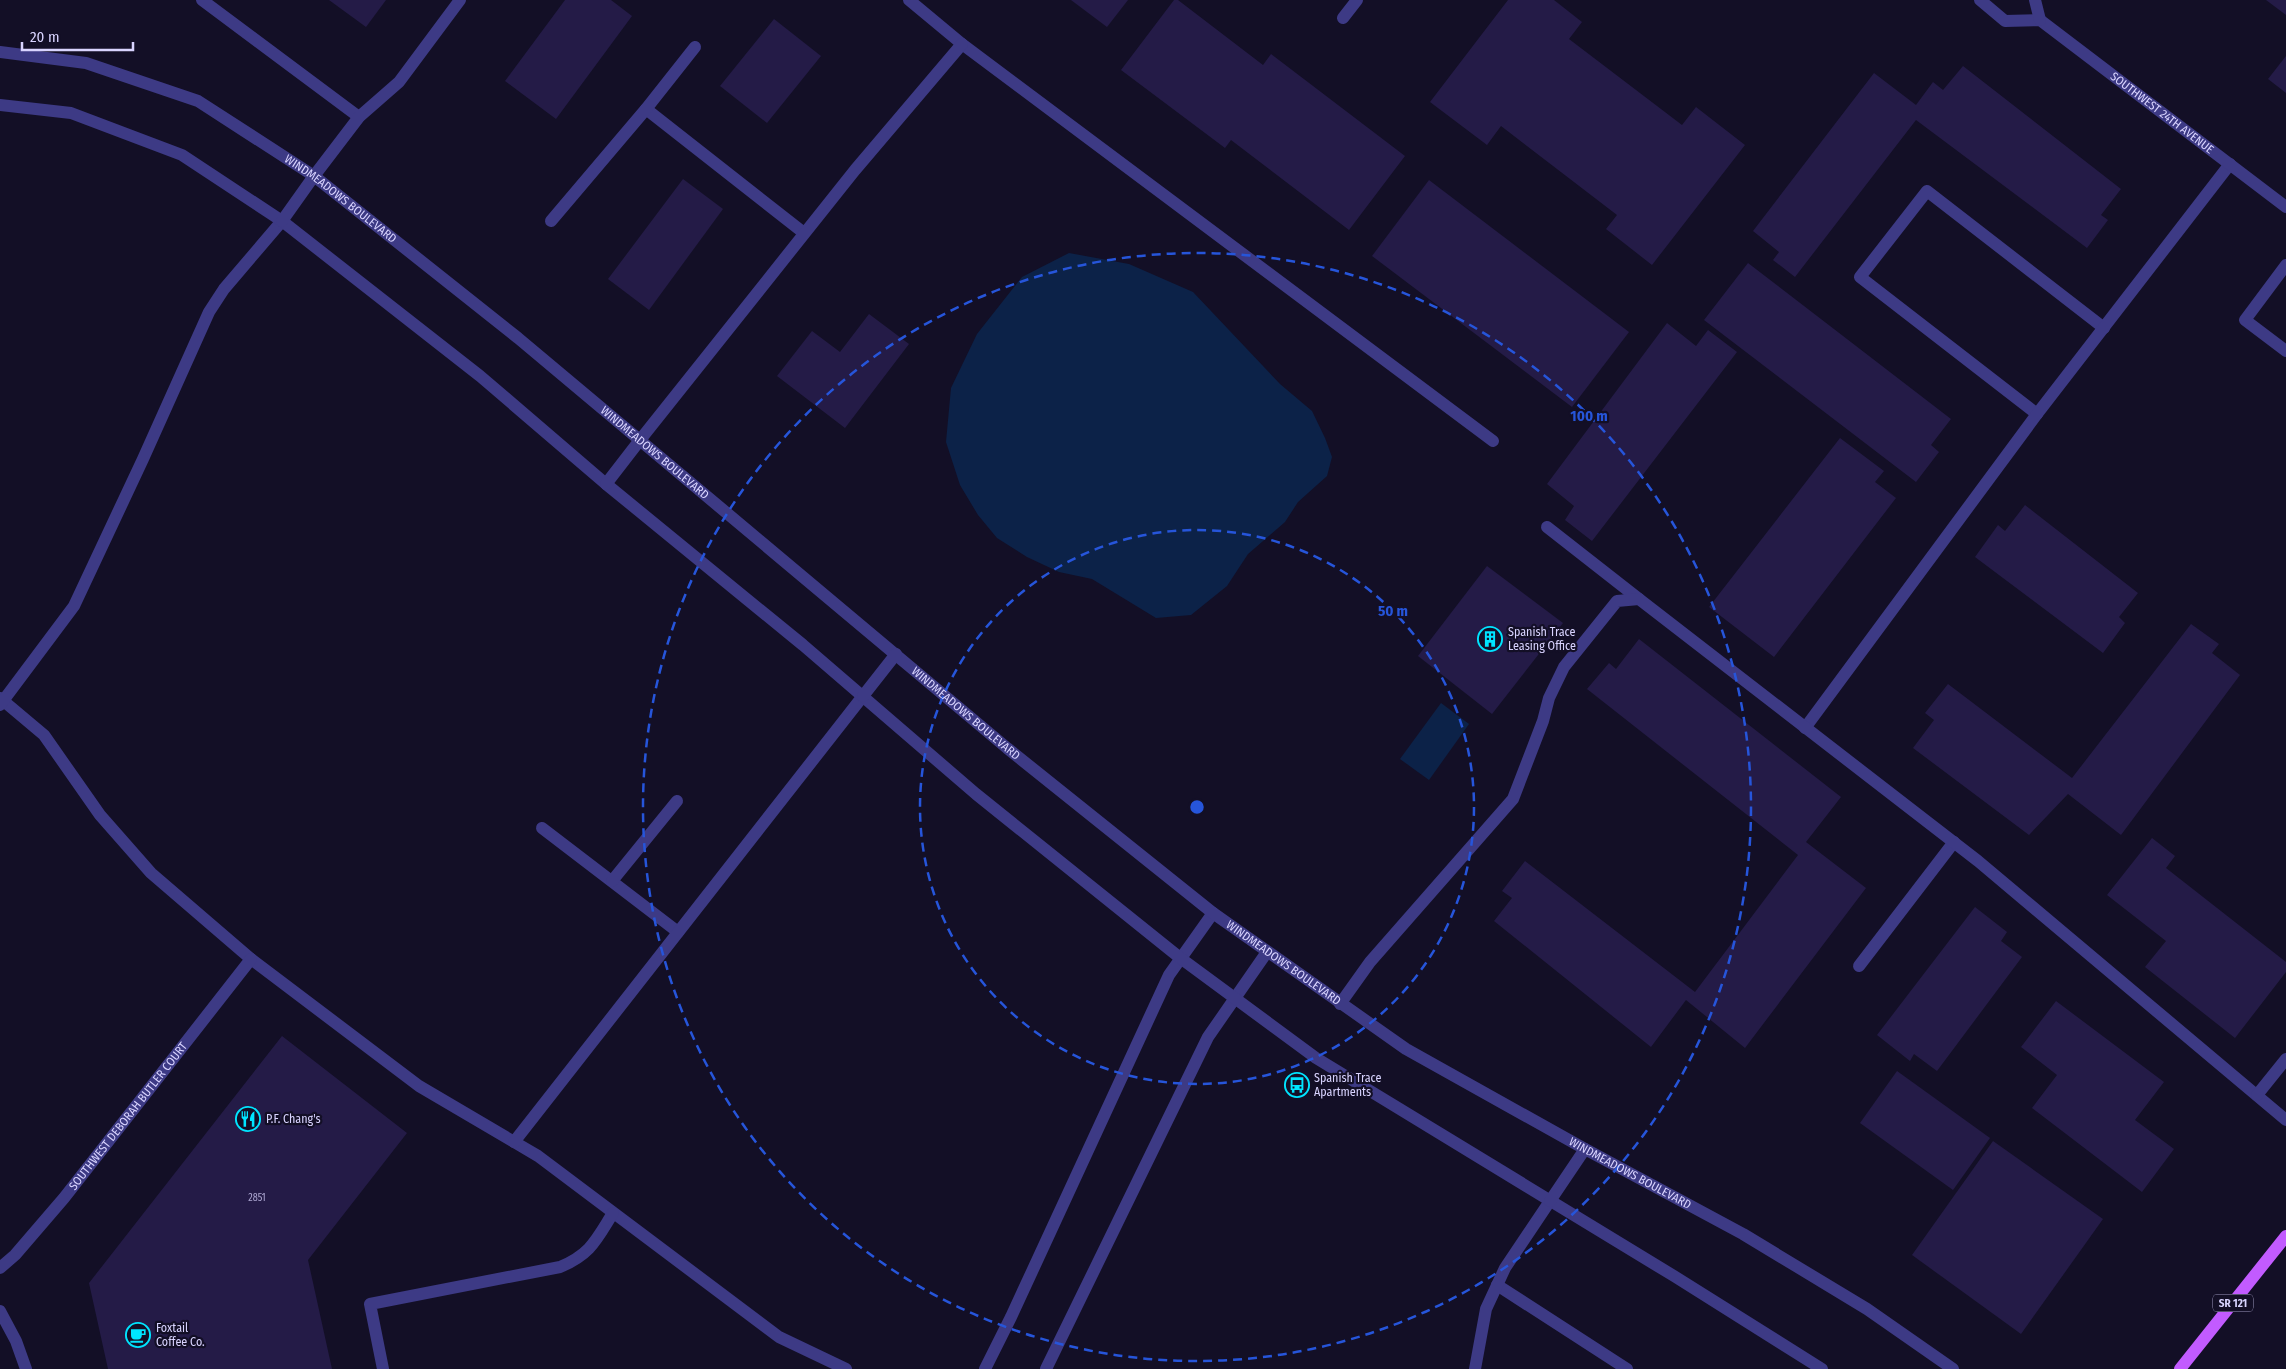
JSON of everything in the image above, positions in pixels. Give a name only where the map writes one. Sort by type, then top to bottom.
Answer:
[{"type":"main road","name":"SR 121","points":[[2180,1369],[2286,1236]]},
{"type":"street","points":[[202,0],[359,117]]},
{"type":"street","points":[[460,0],[398,82],[359,117],[282,221],[224,289],[208,312],[144,459],[74,606],[1,701],[44,735],[100,815],[151,873],[251,959],[419,1086],[538,1156],[779,1337],[846,1369]]},
{"type":"street","points":[[909,0],[962,44],[1493,441]]},
{"type":"street","points":[[1343,18],[1357,0]]},
{"type":"street","points":[[1980,0],[2005,21],[2040,20],[2035,0]]},
{"type":"street","name":"SOUTHWEST 24TH AVENUE","points":[[2040,20],[2286,207]]},
{"type":"street","points":[[606,484],[804,233],[962,44]]},
{"type":"street","points":[[551,221],[646,109],[695,47]]},
{"type":"street","name":"WINDMEADOWS BOULEVARD","points":[[0,52],[86,63],[198,101],[314,176],[525,345],[1007,748],[1213,913],[1406,1049],[1585,1149],[1744,1234],[1867,1309],[1953,1369]]},
{"type":"street","points":[[0,105],[71,113],[182,155],[282,221],[480,376],[606,484],[804,644],[976,794],[1179,957],[1316,1058],[1822,1369]]},
{"type":"street","points":[[646,109],[804,233]]},
{"type":"street","points":[[1805,728],[2037,414],[2230,164]]},
{"type":"street","points":[[2037,414],[1860,277],[1927,192],[2104,328]]},
{"type":"street","points":[[2286,265],[2245,320],[2286,351]]},
{"type":"street","points":[[1547,527],[1954,842],[2286,1120]]},
{"type":"street","points":[[1340,1004],[1370,962],[1514,799],[1543,721],[1549,698],[1564,667],[1617,601],[1639,599]]},
{"type":"street","points":[[514,1142],[896,654]]},
{"type":"street","points":[[612,881],[677,801]]},
{"type":"street","points":[[542,828],[678,932]]},
{"type":"street","points":[[1859,966],[1954,842]]},
{"type":"street","points":[[985,1369],[1011,1317],[1168,975],[1179,957],[1213,913]]},
{"type":"street","points":[[1046,1369],[1208,1037],[1267,952]]},
{"type":"street","name":"SOUTHWEST DEBORAH BUTLER COURT","points":[[0,1268],[15,1255],[64,1198],[251,959]]},
{"type":"street","points":[[2257,1095],[2286,1059]]},
{"type":"street","points":[[1475,1369],[1486,1309],[1505,1268],[1585,1149]]},
{"type":"street","points":[[383,1369],[370,1304],[560,1267],[578,1259],[590,1248],[613,1213]]},
{"type":"street","points":[[1497,1285],[1627,1369]]},
{"type":"street","points":[[0,1311],[16,1341],[26,1369]]},
{"type":"water","points":[[1069,253],[1129,264],[1193,292],[1280,384],[1312,411],[1332,457],[1327,476],[1298,502],[1285,522],[1248,554],[1227,586],[1191,615],[1156,618],[1092,579],[1059,572],[1027,557],[997,538],[978,515],[960,485],[946,442],[951,388],[977,334],[1022,277]]},
{"type":"water","points":[[1441,703],[1469,724],[1429,780],[1400,759]]},
{"type":"building","points":[[329,0],[386,0],[366,27]]},
{"type":"building","points":[[565,0],[611,0],[632,16],[556,119],[505,81]]},
{"type":"building","points":[[1071,0],[1128,0],[1107,27]]},
{"type":"building","points":[[1174,0],[1178,0],[1263,65],[1271,54],[1405,156],[1349,230],[1231,140],[1225,148],[1121,70]]},
{"type":"building","points":[[1508,0],[1554,0],[1582,22],[1569,39],[1682,125],[1696,107],[1745,145],[1652,265],[1606,229],[1617,215],[1501,126],[1487,145],[1430,102]]},
{"type":"building","points":[[2266,0],[2286,0],[2286,15]]},
{"type":"building","points":[[774,19],[821,56],[767,123],[720,86]]},
{"type":"building","points":[[2286,56],[2286,93],[2268,79]]},
{"type":"building","points":[[1963,66],[2121,189],[2101,215],[2108,220],[2087,248],[1916,120],[1795,277],[1773,260],[1779,252],[1753,231],[1874,73],[1916,105],[1933,82],[1943,90]]},
{"type":"building","points":[[683,179],[723,209],[649,310],[608,279]]},
{"type":"building","points":[[1429,180],[1629,332],[1572,407],[1372,256]]},
{"type":"building","points":[[1748,263],[1951,419],[1931,445],[1939,452],[1916,482],[1704,320]]},
{"type":"building","points":[[869,314],[909,344],[845,428],[777,376],[812,331],[840,352]]},
{"type":"building","points":[[1667,323],[1696,346],[1708,330],[1737,352],[1592,541],[1565,520],[1574,506],[1547,484]]},
{"type":"building","points":[[1840,438],[1884,471],[1875,482],[1896,498],[1774,657],[1709,607]]},
{"type":"building","points":[[2025,505],[2138,593],[2119,617],[2125,623],[2103,653],[1975,557],[1998,525],[2005,531]]},
{"type":"building","name":"Spanish Trace Leasing Office","points":[[1487,566],[1563,623],[1492,714],[1418,656]]},
{"type":"building","points":[[2191,624],[2219,644],[2212,653],[2240,675],[2121,835],[2068,794],[2029,835],[1913,748],[1934,720],[1925,713],[1948,684],[2072,778]]},
{"type":"building","points":[[1639,639],[1841,797],[1806,842],[1866,888],[1745,1048],[1686,1000],[1651,1047],[1494,921],[1512,898],[1502,891],[1525,861],[1695,992],[1798,855],[1587,689],[1609,663],[1616,669]]},
{"type":"building","points":[[2152,838],[2175,856],[2166,868],[2286,962],[2286,972],[2235,1038],[2145,967],[2166,941],[2107,895]]},
{"type":"building","points":[[1975,907],[2007,932],[2001,941],[2022,957],[1937,1071],[1914,1054],[1910,1061],[1877,1035]]},
{"type":"building","points":[[2056,1001],[2164,1082],[2135,1120],[2174,1149],[2142,1192],[2032,1108],[2057,1075],[2021,1047]]},
{"type":"building","points":[[282,1036],[407,1133],[308,1260],[332,1369],[108,1369],[89,1283]]},
{"type":"building","points":[[1897,1071],[1990,1138],[1953,1190],[1860,1123]]},
{"type":"building","points":[[1993,1141],[2103,1219],[2021,1334],[1912,1255]]},
{"type":"place","name":"Spanish Trace Leasing Office","points":[[1490,639]]},
{"type":"place","name":"Spanish Trace Apartments","points":[[1297,1085]]},
{"type":"place","name":"P.F. Chang's","points":[[248,1119]]},
{"type":"place","name":"Foxtail Coffee Co.","points":[[138,1335]]}]
